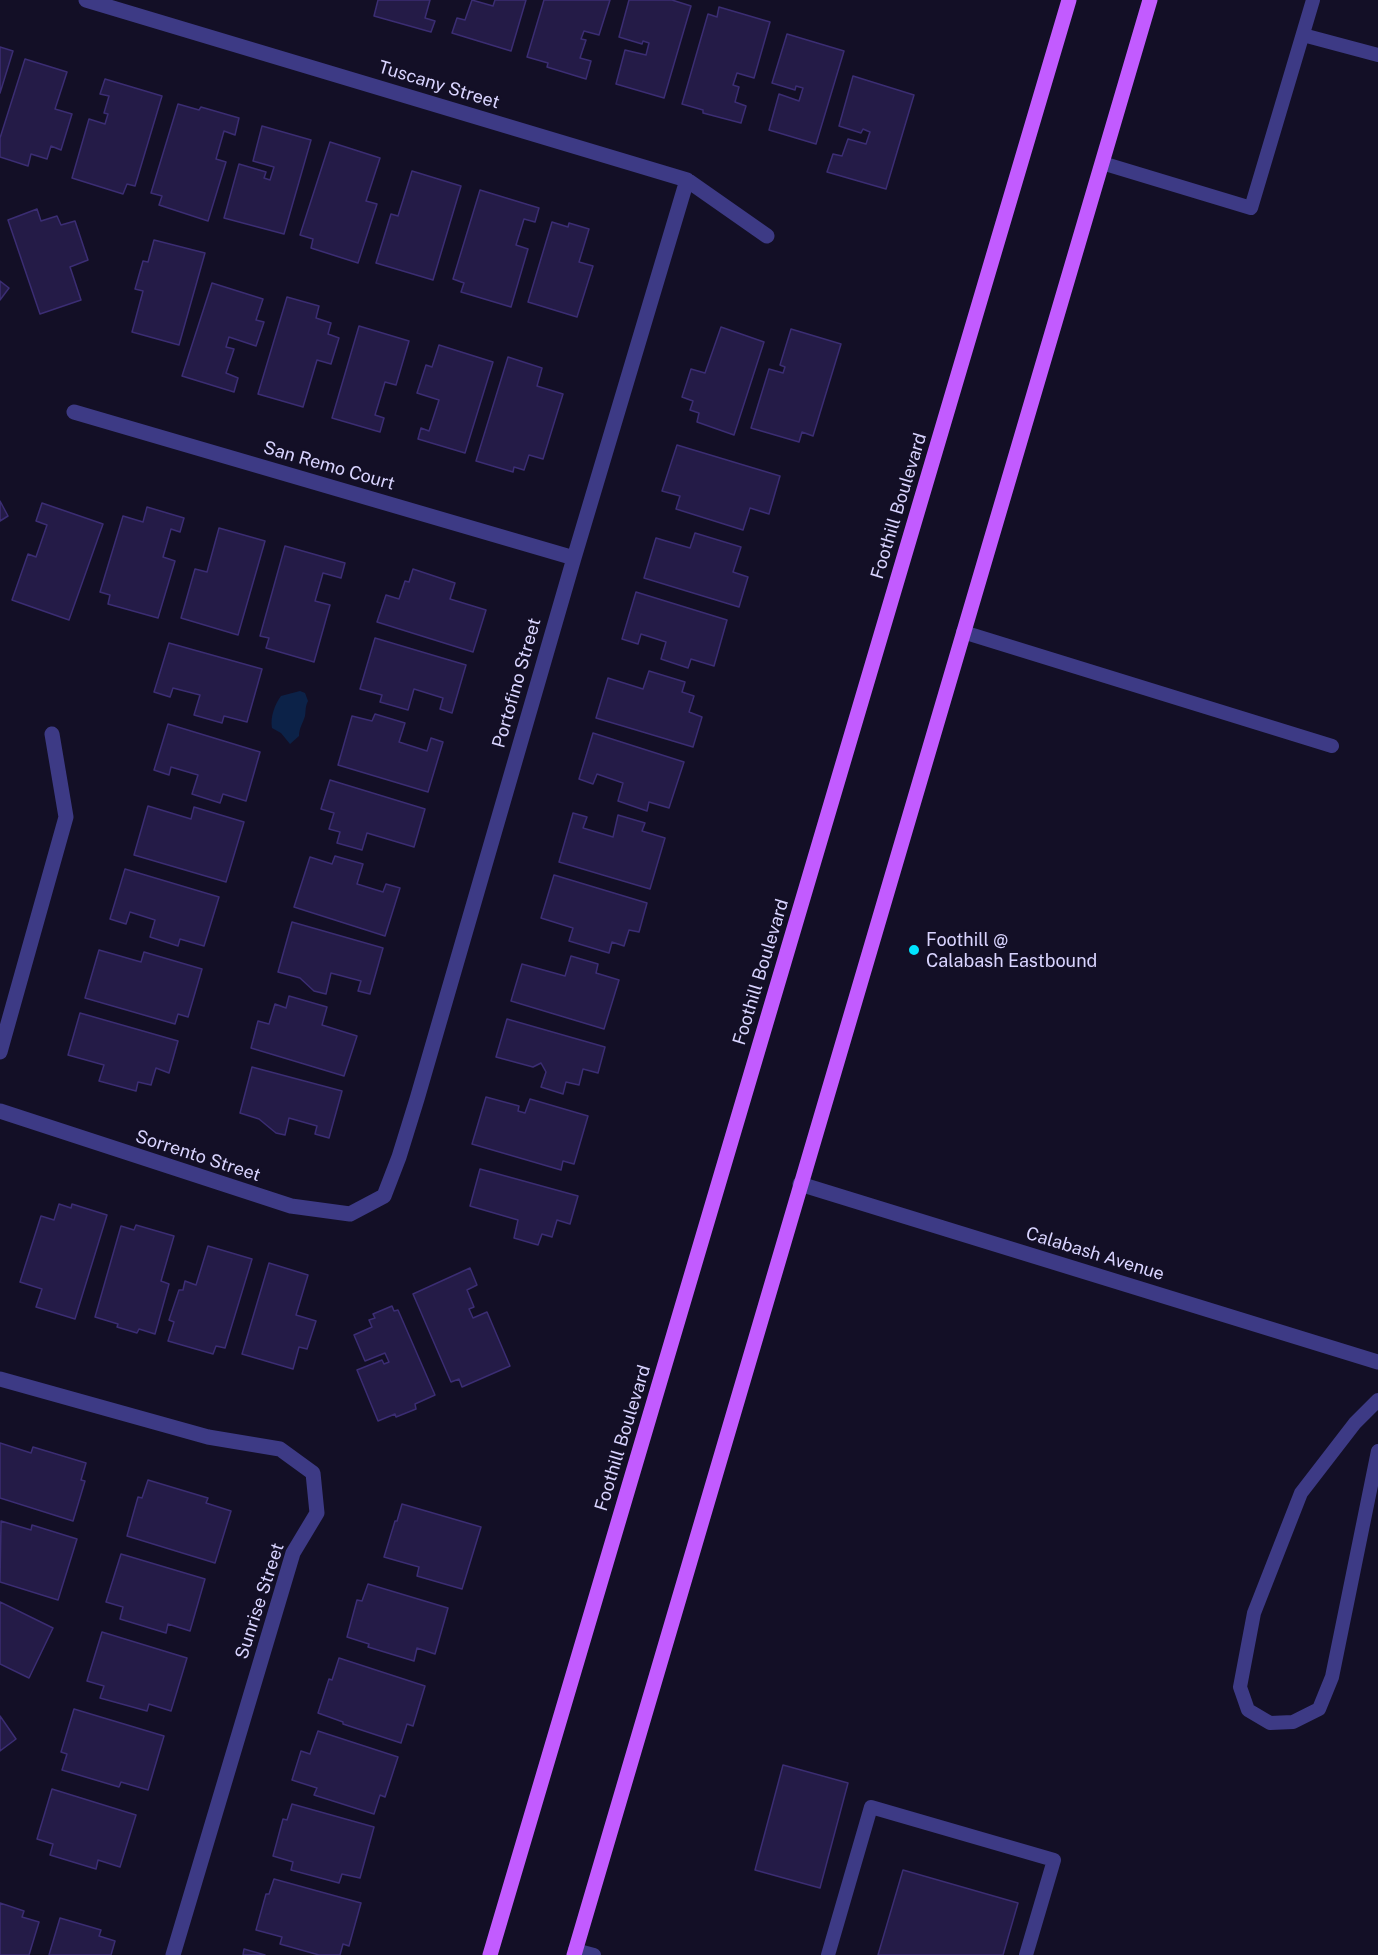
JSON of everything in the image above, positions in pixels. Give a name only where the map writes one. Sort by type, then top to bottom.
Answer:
[{"type":"main road","name":"Foothill Boulevard","points":[[490,1955],[1069,0]]},
{"type":"main road","points":[[575,1953],[1150,0]]},
{"type":"street","name":"Tuscany Street","points":[[86,0],[687,180],[767,236]]},
{"type":"street","name":"Portofino Street","points":[[384,1196],[417,1099],[574,558],[687,180]]},
{"type":"street","name":"San Remo Court","points":[[74,412],[574,558]]},
{"type":"street","points":[[0,1052],[66,817],[52,734]]},
{"type":"street","name":"Sorrento Street","points":[[0,1111],[291,1206],[350,1214],[384,1196]]},
{"type":"street","name":"Calabash Avenue","points":[[800,1184],[1378,1362]]},
{"type":"street","name":"Sunrise Street","points":[[0,1379],[208,1437],[279,1449],[313,1473],[317,1513],[294,1553],[173,1955]]},
{"type":"lane","points":[[1102,163],[1251,208],[1313,0]]},
{"type":"lane","points":[[1303,34],[1378,55]]},
{"type":"lane","points":[[963,632],[1332,746]]},
{"type":"lane","points":[[1378,1400],[1354,1424],[1301,1493],[1254,1613],[1240,1687],[1248,1710],[1270,1723],[1293,1722],[1319,1709],[1332,1677],[1378,1450]]},
{"type":"lane","points":[[828,1955],[871,1807],[1054,1860],[1026,1955]]},
{"type":"lane","points":[[575,1953],[594,1955]]},
{"type":"water","points":[[300,691],[305,693],[308,701],[299,736],[290,744],[281,733],[272,728],[272,715],[281,696]]},
{"type":"building","points":[[378,0],[430,0],[425,18],[435,21],[431,32],[374,16]]},
{"type":"building","points":[[472,0],[493,6],[495,0],[526,0],[511,51],[452,33],[457,18],[465,20]]},
{"type":"building","points":[[544,0],[610,0],[599,35],[584,31],[581,39],[586,40],[580,58],[591,61],[586,79],[547,67],[548,63],[527,57]]},
{"type":"building","points":[[629,0],[672,0],[691,6],[664,98],[616,84],[625,50],[646,55],[649,43],[643,41],[642,44],[619,37]]},
{"type":"building","points":[[719,7],[770,22],[754,78],[737,73],[733,85],[739,87],[735,102],[746,106],[741,123],[703,113],[703,110],[682,104],[708,14],[717,17]]},
{"type":"building","points":[[787,34],[844,51],[816,144],[769,130],[779,94],[799,101],[803,88],[796,86],[795,90],[772,83]]},
{"type":"building","points":[[0,47],[13,51],[0,93]]},
{"type":"building","points":[[25,59],[67,72],[55,109],[72,114],[61,150],[51,146],[47,159],[31,154],[28,166],[0,157],[0,138]]},
{"type":"building","points":[[853,76],[914,95],[886,189],[827,172],[833,154],[842,156],[848,139],[866,144],[870,132],[863,129],[861,133],[839,126]]},
{"type":"building","points":[[105,79],[162,96],[135,186],[127,184],[123,194],[72,178],[89,119],[105,124],[108,114],[104,113],[109,96],[100,94]]},
{"type":"building","points":[[178,104],[199,110],[201,107],[239,118],[235,135],[224,131],[216,159],[226,162],[208,221],[159,205],[162,196],[151,193]]},
{"type":"building","points":[[262,126],[311,140],[284,234],[224,218],[239,164],[266,172],[264,178],[270,180],[274,167],[253,161]]},
{"type":"building","points":[[330,142],[380,158],[366,201],[377,204],[358,263],[311,248],[313,239],[300,235]]},
{"type":"building","points":[[412,171],[461,186],[433,280],[376,263],[391,214],[398,216]]},
{"type":"building","points":[[480,190],[539,208],[535,222],[524,219],[516,245],[528,249],[511,307],[461,292],[464,283],[453,279]]},
{"type":"building","points":[[37,209],[41,221],[57,216],[61,225],[75,221],[88,260],[70,267],[81,300],[40,314],[8,220]]},
{"type":"building","points":[[552,222],[568,227],[569,223],[589,229],[579,262],[593,266],[577,317],[528,302]]},
{"type":"building","points":[[154,240],[205,253],[179,345],[132,332],[143,291],[135,289],[143,261],[148,262]]},
{"type":"building","points":[[0,281],[9,288],[0,300]]},
{"type":"building","points":[[212,283],[263,299],[256,320],[264,322],[256,346],[229,337],[226,347],[234,349],[226,373],[238,378],[234,392],[182,376]]},
{"type":"building","points":[[287,297],[319,306],[316,318],[331,323],[328,334],[339,338],[331,364],[317,360],[303,407],[258,394]]},
{"type":"building","points":[[359,326],[409,341],[396,385],[385,382],[375,415],[384,418],[380,432],[332,418]]},
{"type":"building","points":[[721,327],[764,342],[734,435],[697,422],[699,413],[690,410],[693,401],[682,397],[691,369],[705,373]]},
{"type":"building","points":[[791,329],[841,344],[813,436],[802,432],[799,442],[751,428],[769,369],[783,373],[785,367],[780,365]]},
{"type":"building","points":[[439,345],[493,362],[465,453],[418,439],[421,428],[429,431],[439,400],[417,393],[426,365],[432,367]]},
{"type":"building","points":[[508,357],[542,368],[537,386],[563,394],[543,459],[529,455],[524,470],[514,467],[513,472],[476,461]]},
{"type":"building","points":[[677,445],[780,476],[769,514],[750,508],[743,530],[676,509],[680,496],[662,491]]},
{"type":"building","points":[[0,501],[8,516],[0,521]]},
{"type":"building","points":[[42,503],[103,524],[69,620],[12,600],[28,554],[36,557],[47,525],[36,521]]},
{"type":"building","points":[[147,507],[184,518],[180,532],[171,529],[163,557],[175,561],[158,618],[108,604],[110,595],[100,592],[123,516],[143,522]]},
{"type":"building","points":[[219,528],[265,541],[238,635],[181,618],[195,569],[207,572]]},
{"type":"building","points":[[695,533],[741,547],[733,572],[748,577],[739,607],[644,578],[656,538],[690,548]]},
{"type":"building","points":[[285,546],[345,563],[341,578],[323,573],[315,601],[330,605],[314,662],[266,648],[269,638],[260,636]]},
{"type":"building","points":[[413,569],[455,583],[450,599],[486,610],[473,652],[377,622],[386,595],[399,599],[405,581],[409,582]]},
{"type":"building","points":[[636,592],[727,620],[714,666],[691,659],[688,668],[661,659],[666,642],[641,634],[638,644],[622,639]]},
{"type":"building","points":[[375,638],[466,665],[452,713],[440,709],[443,698],[414,689],[408,710],[380,702],[382,695],[360,689]]},
{"type":"building","points":[[169,643],[262,669],[247,722],[224,716],[222,723],[194,715],[200,695],[173,688],[170,697],[154,692]]},
{"type":"building","points":[[649,671],[685,682],[682,692],[694,696],[689,712],[702,717],[693,747],[596,718],[608,678],[643,689]]},
{"type":"building","points":[[375,714],[405,723],[399,742],[427,751],[431,738],[443,742],[428,792],[338,765],[352,716],[372,721]]},
{"type":"building","points":[[168,724],[260,752],[246,801],[223,794],[220,803],[192,794],[198,775],[171,767],[169,775],[154,770]]},
{"type":"building","points":[[593,733],[684,762],[669,808],[649,802],[647,811],[618,801],[623,783],[597,774],[593,784],[579,779]]},
{"type":"building","points":[[330,780],[425,809],[414,847],[367,833],[362,850],[337,843],[340,832],[329,829],[334,813],[321,809]]},
{"type":"building","points":[[148,806],[191,819],[194,807],[244,822],[226,882],[134,855]]},
{"type":"building","points":[[573,813],[587,817],[583,828],[613,837],[618,815],[645,823],[642,831],[665,838],[650,889],[559,862]]},
{"type":"building","points":[[335,856],[363,864],[357,884],[383,892],[386,884],[400,888],[385,936],[294,907],[310,857],[332,864]]},
{"type":"building","points":[[125,869],[219,897],[204,946],[180,939],[178,946],[150,937],[155,920],[130,912],[126,924],[110,919]]},
{"type":"building","points":[[554,875],[647,903],[639,932],[629,930],[624,946],[612,942],[609,953],[569,941],[573,928],[541,918]]},
{"type":"building","points":[[292,922],[383,948],[370,994],[358,991],[361,981],[331,973],[326,994],[314,991],[300,978],[278,972]]},
{"type":"building","points":[[99,950],[141,962],[144,952],[202,969],[188,1017],[178,1014],[175,1024],[85,998]]},
{"type":"building","points":[[571,956],[598,964],[596,973],[619,980],[604,1029],[511,1001],[522,964],[565,976]]},
{"type":"building","points":[[289,996],[327,1007],[322,1025],[357,1036],[344,1076],[251,1048],[258,1021],[269,1024],[275,1004],[286,1008]]},
{"type":"building","points":[[80,1013],[178,1041],[169,1073],[156,1068],[151,1085],[138,1082],[136,1091],[99,1081],[104,1065],[68,1055]]},
{"type":"building","points":[[507,1019],[605,1047],[598,1073],[583,1069],[579,1085],[566,1082],[563,1094],[541,1087],[546,1072],[541,1063],[533,1067],[496,1057]]},
{"type":"building","points":[[252,1067],[342,1091],[329,1138],[315,1134],[317,1126],[289,1118],[285,1135],[276,1133],[259,1119],[240,1113]]},
{"type":"building","points":[[486,1097],[519,1106],[518,1111],[525,1113],[530,1099],[588,1116],[574,1164],[563,1161],[561,1170],[472,1144]]},
{"type":"building","points":[[480,1169],[578,1196],[570,1224],[557,1220],[552,1237],[542,1234],[538,1245],[514,1238],[518,1220],[470,1206]]},
{"type":"building","points":[[59,1204],[71,1208],[72,1204],[107,1215],[75,1319],[36,1307],[42,1289],[20,1282],[41,1216],[54,1220]]},
{"type":"building","points":[[136,1225],[174,1236],[161,1281],[169,1284],[155,1334],[139,1329],[137,1333],[95,1317],[121,1226],[134,1230]]},
{"type":"building","points":[[208,1246],[252,1259],[225,1348],[216,1346],[213,1354],[168,1341],[174,1322],[169,1320],[179,1290],[183,1290],[185,1281],[196,1285]]},
{"type":"building","points":[[269,1263],[308,1275],[296,1315],[316,1321],[307,1349],[299,1347],[293,1369],[242,1354]]},
{"type":"building","points":[[470,1268],[477,1285],[467,1290],[474,1307],[469,1309],[473,1318],[487,1312],[510,1366],[462,1387],[459,1379],[451,1382],[413,1294]]},
{"type":"building","points":[[392,1306],[394,1311],[398,1310],[435,1395],[415,1404],[416,1409],[378,1421],[357,1370],[382,1360],[384,1364],[389,1362],[385,1353],[365,1361],[354,1335],[372,1327],[369,1320],[375,1318],[373,1314]]},
{"type":"building","points":[[0,1443],[31,1453],[33,1447],[86,1463],[81,1480],[85,1481],[73,1521],[0,1498]]},
{"type":"building","points":[[148,1480],[208,1498],[206,1503],[231,1511],[215,1563],[127,1536],[138,1497],[142,1498]]},
{"type":"building","points":[[402,1504],[481,1527],[462,1589],[417,1576],[419,1567],[384,1557]]},
{"type":"building","points":[[1,1521],[31,1530],[32,1525],[77,1539],[58,1600],[0,1582]]},
{"type":"building","points":[[121,1554],[205,1579],[190,1631],[168,1624],[166,1633],[120,1619],[123,1607],[106,1602]]},
{"type":"building","points":[[368,1584],[448,1608],[435,1654],[417,1648],[414,1661],[368,1647],[369,1644],[347,1637],[357,1600],[362,1601]]},
{"type":"building","points":[[0,1602],[53,1628],[29,1678],[0,1664]]},
{"type":"building","points":[[102,1632],[187,1658],[171,1711],[149,1704],[147,1711],[100,1698],[104,1686],[87,1681]]},
{"type":"building","points":[[339,1658],[425,1686],[413,1726],[407,1724],[401,1743],[343,1724],[343,1722],[318,1713],[329,1679],[332,1680]]},
{"type":"building","points":[[74,1709],[164,1736],[148,1790],[121,1782],[119,1787],[62,1770],[67,1754],[61,1752]]},
{"type":"building","points":[[0,1716],[16,1739],[0,1751]]},
{"type":"building","points":[[318,1731],[398,1757],[385,1797],[380,1795],[374,1814],[314,1795],[317,1788],[292,1780],[301,1751],[310,1754]]},
{"type":"building","points":[[783,1765],[848,1783],[820,1888],[755,1870]]},
{"type":"building","points":[[52,1789],[136,1815],[120,1867],[98,1860],[96,1869],[50,1855],[53,1844],[37,1839]]},
{"type":"building","points":[[292,1804],[374,1827],[360,1878],[342,1874],[339,1883],[291,1870],[293,1862],[273,1856],[283,1819],[287,1820]]},
{"type":"building","points":[[903,1870],[1018,1903],[1003,1955],[878,1955]]},
{"type":"building","points":[[274,1879],[361,1903],[349,1946],[343,1944],[340,1955],[319,1955],[280,1944],[282,1937],[256,1930],[266,1894],[269,1894]]},
{"type":"building","points":[[0,1903],[24,1911],[22,1917],[39,1922],[29,1955],[0,1955]]},
{"type":"building","points":[[60,1918],[101,1930],[99,1936],[115,1941],[111,1955],[49,1955]]},
{"type":"building","points":[[244,1949],[265,1955],[243,1955]]},
{"type":"place","name":"Foothill @ Calabash Eastbound","points":[[914,950]]}]
